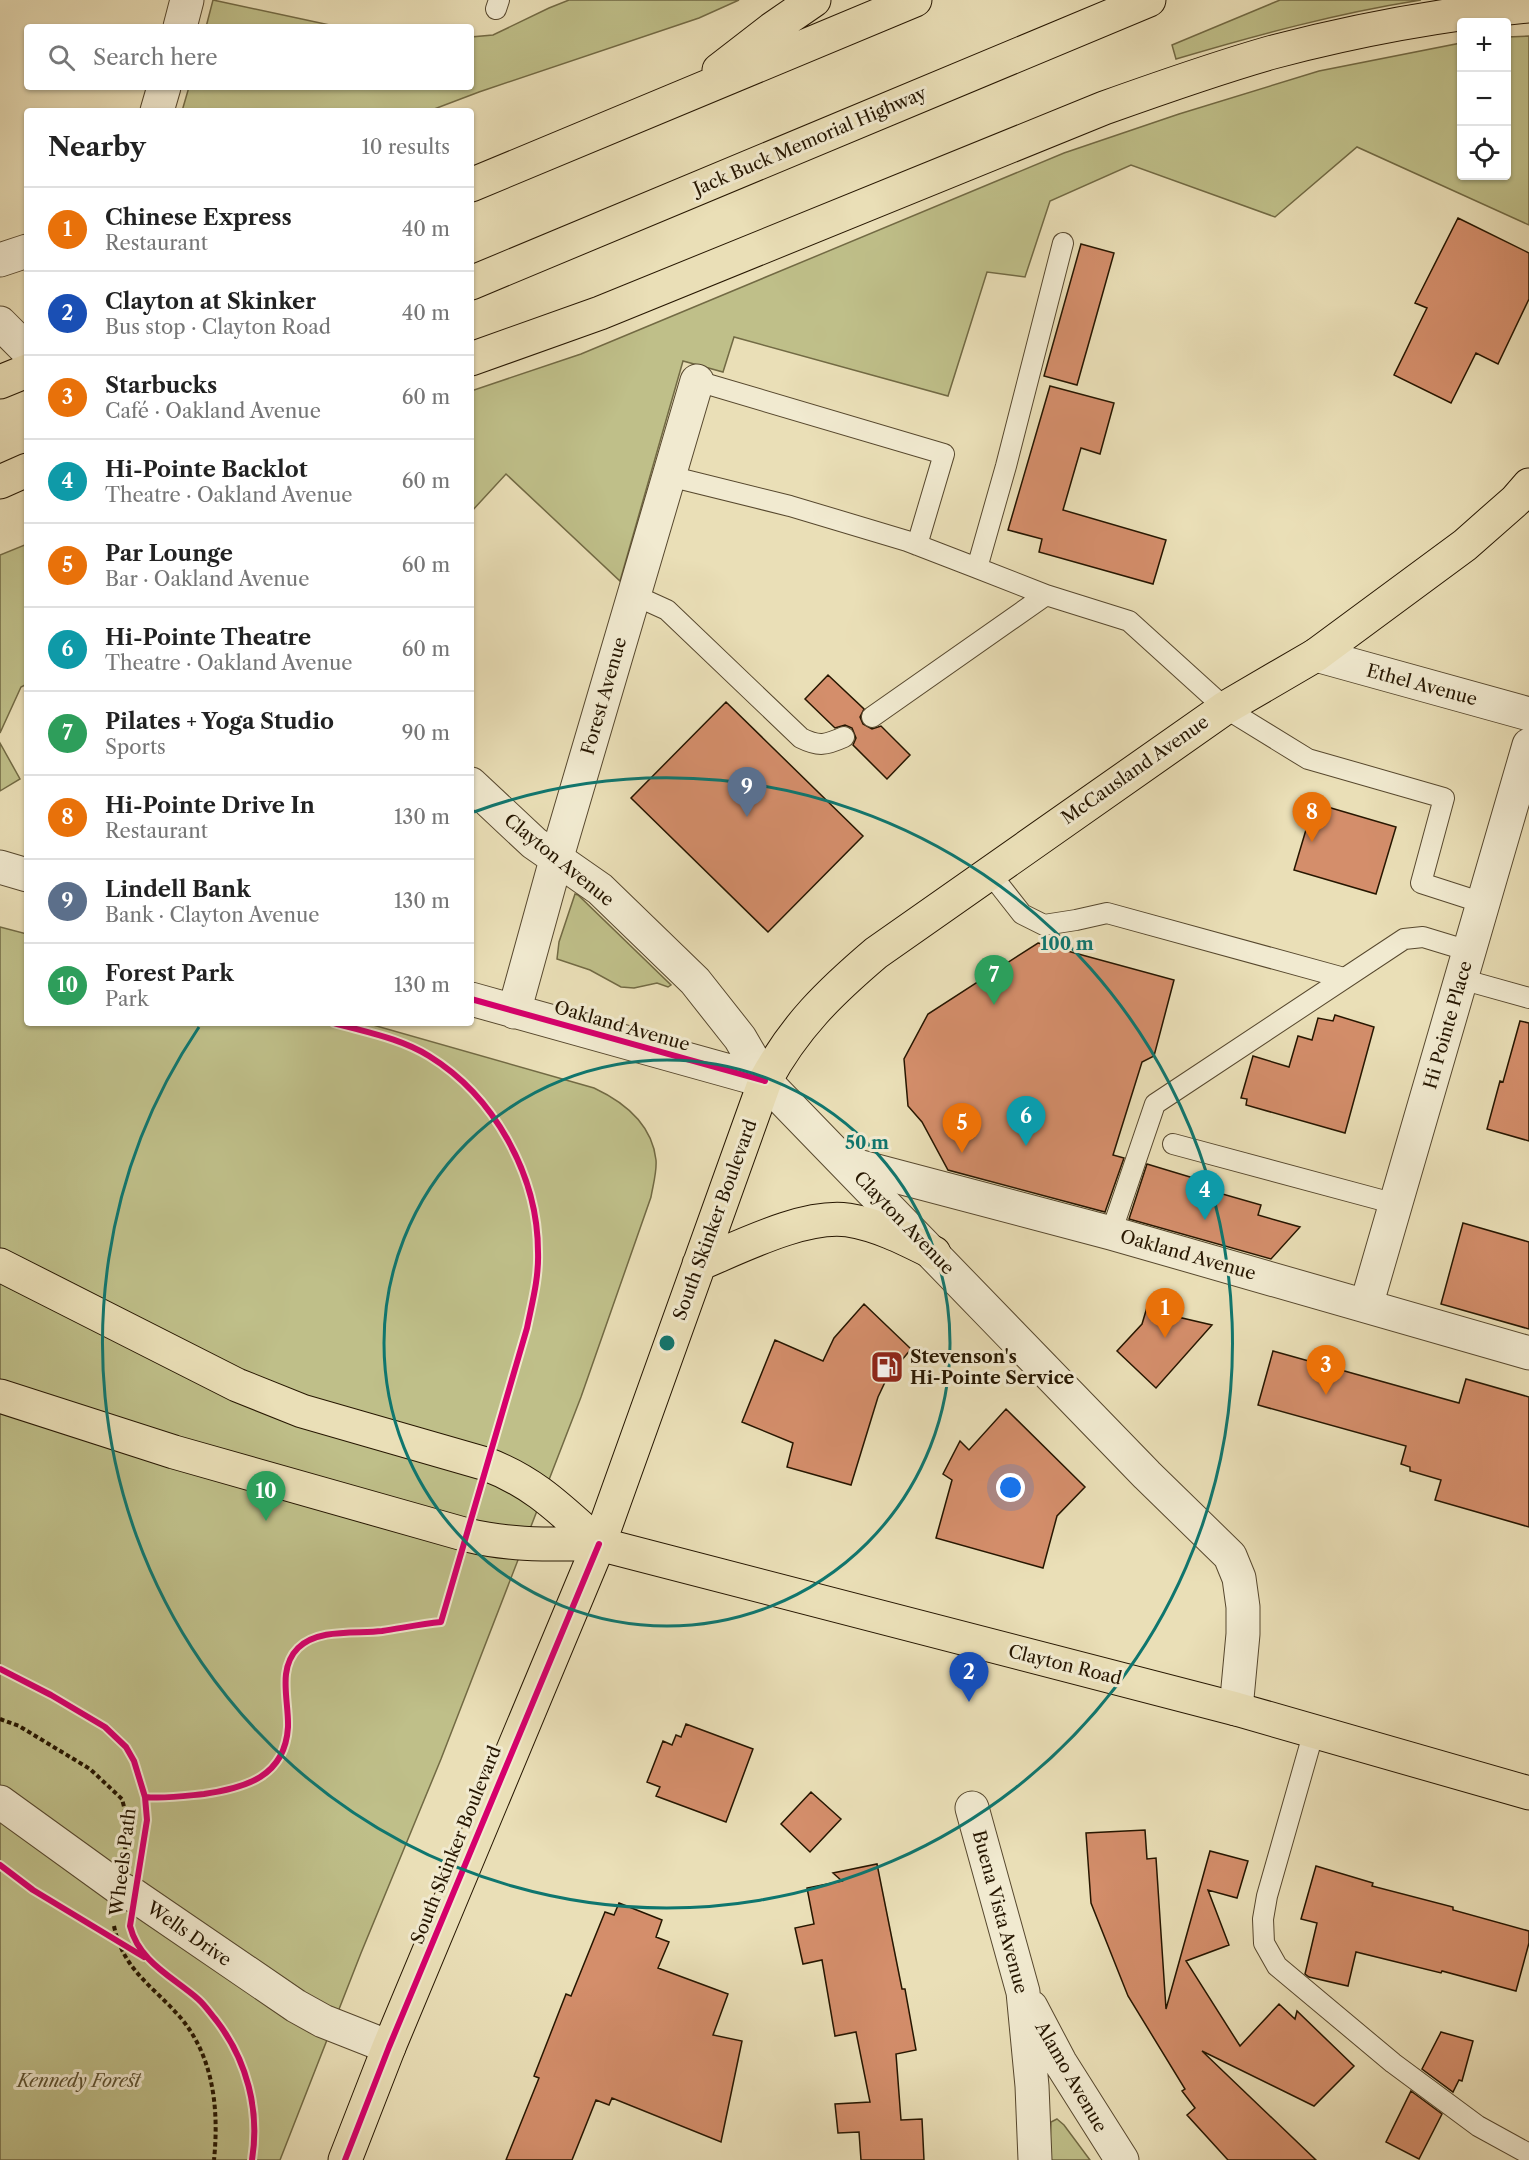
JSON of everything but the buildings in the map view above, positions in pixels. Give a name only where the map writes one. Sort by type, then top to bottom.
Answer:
[{"type":"main road","points":[[683,97],[814,0]]},
{"type":"main road","points":[[474,184],[915,0]]},
{"type":"main road","name":"Jack Buck Memorial Highway","points":[[474,282],[1149,0]]},
{"type":"main road","points":[[474,358],[600,313],[1093,112],[1183,80],[1271,53],[1334,37],[1419,20],[1529,6]]},
{"type":"main road","points":[[0,382],[24,372]]},
{"type":"main road","points":[[0,484],[24,472]]},
{"type":"main road","points":[[0,484],[24,480]]},
{"type":"main road","name":"McCausland Avenue","points":[[765,1082],[778,1056],[804,1020],[840,983],[876,953],[1225,708],[1316,655],[1465,545],[1516,500],[1529,485]]},
{"type":"main road","name":"South Skinker Boulevard","points":[[345,2160],[389,2048],[599,1544],[765,1082]]},
{"type":"main road","points":[[699,1263],[785,1230],[809,1222],[828,1220],[847,1220],[871,1225],[899,1235],[934,1253]]},
{"type":"main road","points":[[0,1265],[237,1385],[302,1411],[509,1472],[535,1488],[599,1544]]},
{"type":"main road","points":[[0,1396],[174,1452],[478,1538],[520,1544],[599,1544]]},
{"type":"main road","name":"Clayton Road","points":[[599,1544],[1236,1709],[1529,1793]]},
{"type":"street","points":[[181,24],[188,0]]},
{"type":"street","points":[[158,108],[163,90]]},
{"type":"street","points":[[0,260],[24,252]]},
{"type":"street","points":[[0,323],[24,347]]},
{"type":"street","name":"Forest Avenue","points":[[514,1012],[556,860],[697,381]]},
{"type":"street","name":"Ethel Avenue","points":[[1316,655],[1529,714]]},
{"type":"street","name":"Hi Pointe Place","points":[[1366,1306],[1529,745]]},
{"type":"street","name":"Clayton Avenue","points":[[474,787],[516,828],[556,860],[600,889],[695,981],[740,1038],[765,1082],[934,1253],[1139,1467],[1230,1556],[1239,1578],[1243,1607],[1243,1634],[1236,1709]]},
{"type":"street","points":[[0,867],[24,873]]},
{"type":"street","name":"Oakland Avenue","points":[[474,1000],[765,1082]]},
{"type":"street","name":"Oakland Avenue","points":[[846,1163],[1111,1233],[1529,1353]]},
{"type":"street","name":"Wells Drive","points":[[0,1802],[119,1888],[135,1896],[296,2006],[389,2048]]},
{"type":"street","name":"Buena Vista Avenue","points":[[972,1808],[1023,1992],[1032,2086],[1035,2160]]},
{"type":"street","name":"Alamo Avenue","points":[[1023,1992],[1060,2062],[1122,2160]]},
{"type":"lane","points":[[977,568],[1006,466],[1063,243]]},
{"type":"lane","points":[[697,381],[944,454],[917,545]]},
{"type":"lane","points":[[669,476],[790,506],[917,545],[1046,595],[1114,614],[1135,625],[1225,708],[1308,759],[1444,798],[1421,884],[1483,903]]},
{"type":"lane","points":[[872,717],[1046,595]]},
{"type":"lane","points":[[634,596],[645,598],[667,610],[801,738],[814,744],[828,744],[844,737]]},
{"type":"lane","points":[[989,872],[1022,914],[1044,925],[1107,913],[1344,978]]},
{"type":"lane","points":[[1111,1233],[1155,1104],[1404,939],[1423,937],[1465,965],[1529,998]]},
{"type":"lane","points":[[1173,1144],[1396,1204]]},
{"type":"lane","points":[[1314,1731],[1267,1896],[1263,1918],[1264,1943],[1277,1966],[1393,2063],[1478,2126],[1529,2154]]},
{"type":"path","points":[[0,1719],[19,1726],[90,1769],[122,1799],[127,1818],[124,1858]]},
{"type":"path","points":[[113,1921],[117,1942],[125,1957],[137,1974],[180,2017],[197,2041],[209,2070],[213,2091],[216,2114],[214,2160]]},
{"type":"path","points":[[111,1937],[128,1948]]},
{"type":"green space","points":[[213,0],[325,24],[207,24]]},
{"type":"green space","points":[[569,0],[739,0],[699,18],[437,108],[183,108],[188,90],[474,90],[474,37],[493,35]]},
{"type":"green space","points":[[1280,0],[1421,0],[1298,25],[1176,59],[1172,45]]},
{"type":"green space","points":[[1529,36],[1529,225],[1357,147],[1275,217],[1131,165],[1050,201],[1025,277],[987,272],[948,396],[734,337],[723,372],[683,361],[620,581],[506,474],[474,509],[474,390],[581,354],[1064,153],[1179,114],[1319,71],[1457,44],[1457,180],[1511,180],[1511,37]]},
{"type":"green space","points":[[24,545],[24,686],[21,687],[0,733],[0,555]]},
{"type":"green space","points":[[0,743],[20,779],[0,791]]},
{"type":"green space","points":[[575,894],[671,985],[668,987],[657,983],[634,988],[621,987],[590,970],[557,959],[559,942]]},
{"type":"green space","name":"Kennedy Forest","points":[[0,927],[24,933],[24,1026],[377,1026],[594,1088],[626,1107],[643,1125],[653,1147],[656,1165],[651,1197],[581,1397],[441,1759],[361,1953],[280,2160],[0,2160]]},
{"type":"green space","points":[[1057,2119],[1090,2160],[1049,2160],[1051,2122]]},
{"type":"cycle path","points":[[474,1000],[765,1081]]},
{"type":"cycle path","points":[[145,1797],[204,1794],[234,1788],[260,1777],[271,1769],[285,1744],[288,1727],[286,1686],[288,1666],[292,1656],[306,1642],[316,1637],[338,1633],[382,1631],[441,1622],[527,1328],[537,1271],[536,1223],[521,1167],[508,1140],[492,1115],[473,1093],[429,1056],[394,1040],[345,1026]]},
{"type":"cycle path","points":[[345,2160],[389,2047],[599,1544]]},
{"type":"cycle path","name":"Wheels Path","points":[[0,1669],[51,1695],[105,1727],[126,1747],[134,1761],[145,1797],[147,1820],[130,1926],[141,1950],[158,1968],[203,2004],[227,2035],[236,2052],[249,2086],[252,2104],[254,2123],[252,2160]]},
{"type":"cycle path","points":[[0,1865],[33,1890],[144,1957]]},
{"type":"place","name":"Lindell Bank","points":[[747,817]]},
{"type":"place","name":"Hi-Pointe Drive In","points":[[1312,842]]},
{"type":"place","name":"Pilates + Yoga Studio","points":[[994,1005]]},
{"type":"place","name":"Hi-Pointe Theatre","points":[[1026,1146]]},
{"type":"place","name":"Par Lounge","points":[[962,1153]]},
{"type":"place","name":"Hi-Pointe Backlot","points":[[1205,1220]]},
{"type":"place","name":"Chinese Express","points":[[1165,1338]]},
{"type":"place","name":"Stevenson's Hi-Pointe Service","points":[[887,1367]]},
{"type":"place","name":"Starbucks","points":[[1326,1395]]},
{"type":"place","name":"Forest Park","points":[[266,1521]]},
{"type":"place","name":"Clayton at Skinker","points":[[969,1702]]}]
